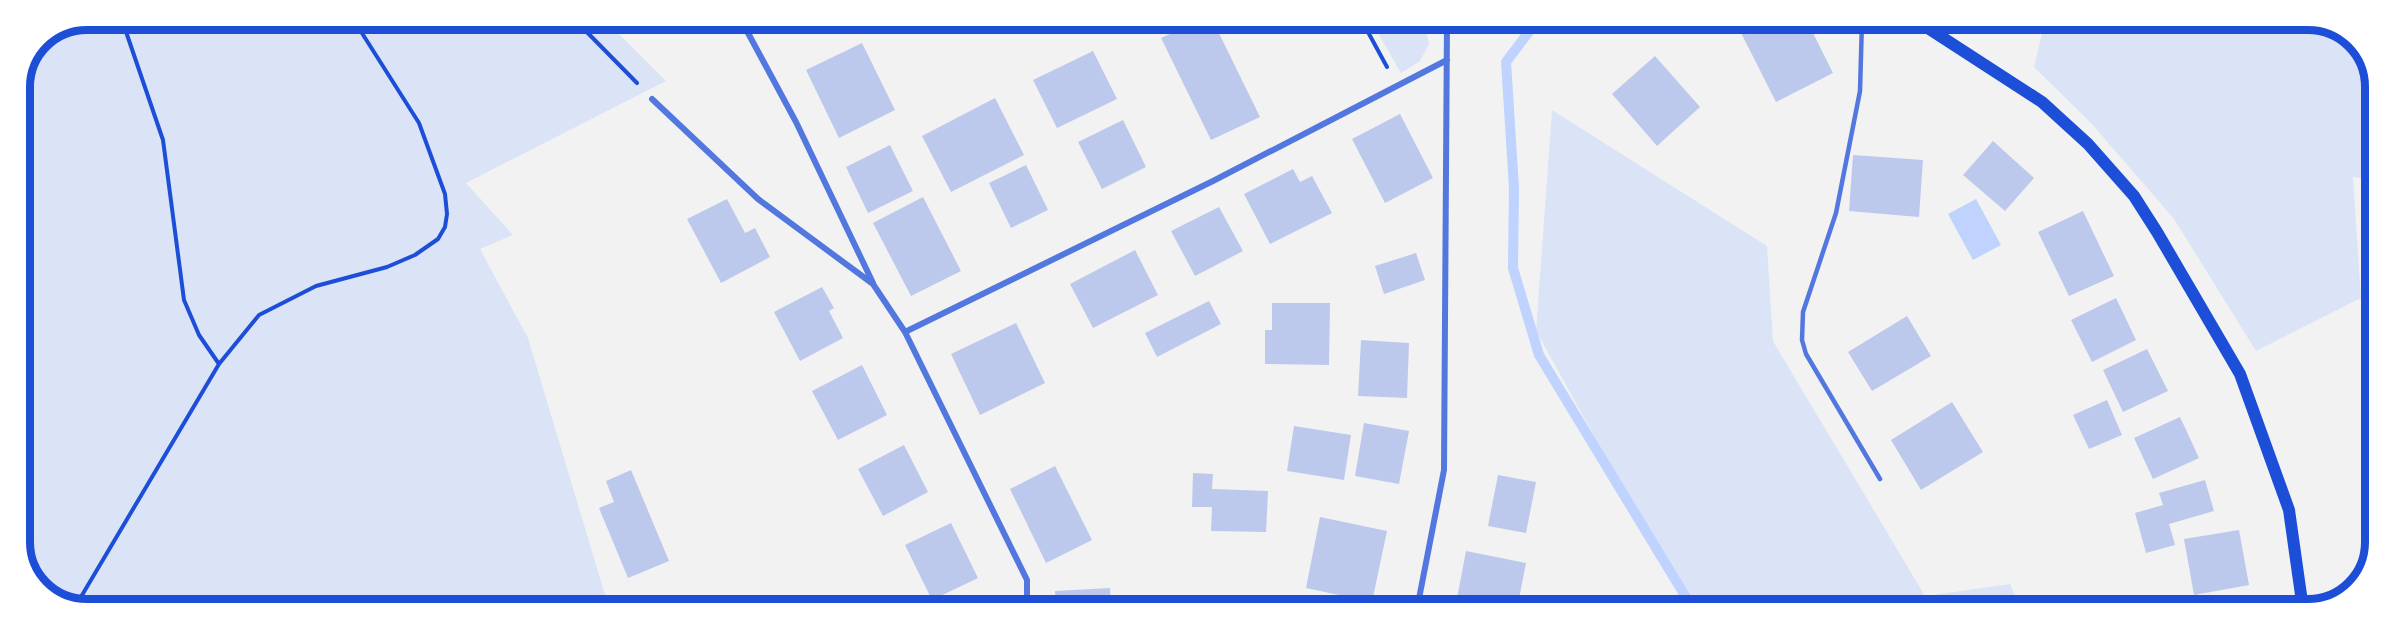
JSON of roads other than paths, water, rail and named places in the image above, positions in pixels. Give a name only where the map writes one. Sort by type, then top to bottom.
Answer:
[{"type":"main road","points":[[1931,30],[2043,102],[2088,144],[2134,196],[2240,374],[2289,510],[2302,599]]},
{"type":"street","points":[[746,30],[796,122],[873,284],[904,332],[1027,580],[1027,599]]},
{"type":"street","points":[[1419,599],[1444,470],[1447,30]]},
{"type":"street","points":[[904,332],[1213,181],[1447,60]]},
{"type":"street","points":[[652,99],[758,199],[873,284]]},
{"type":"lane","points":[[1862,30],[1860,91],[1836,213],[1803,312],[1802,340],[1806,354],[1880,479]]},
{"type":"water","points":[[1976,199],[2001,245],[1973,260],[1948,214]]},
{"type":"waterway","points":[[1530,30],[1506,62],[1514,188],[1513,268],[1539,355],[1687,599]]}]
